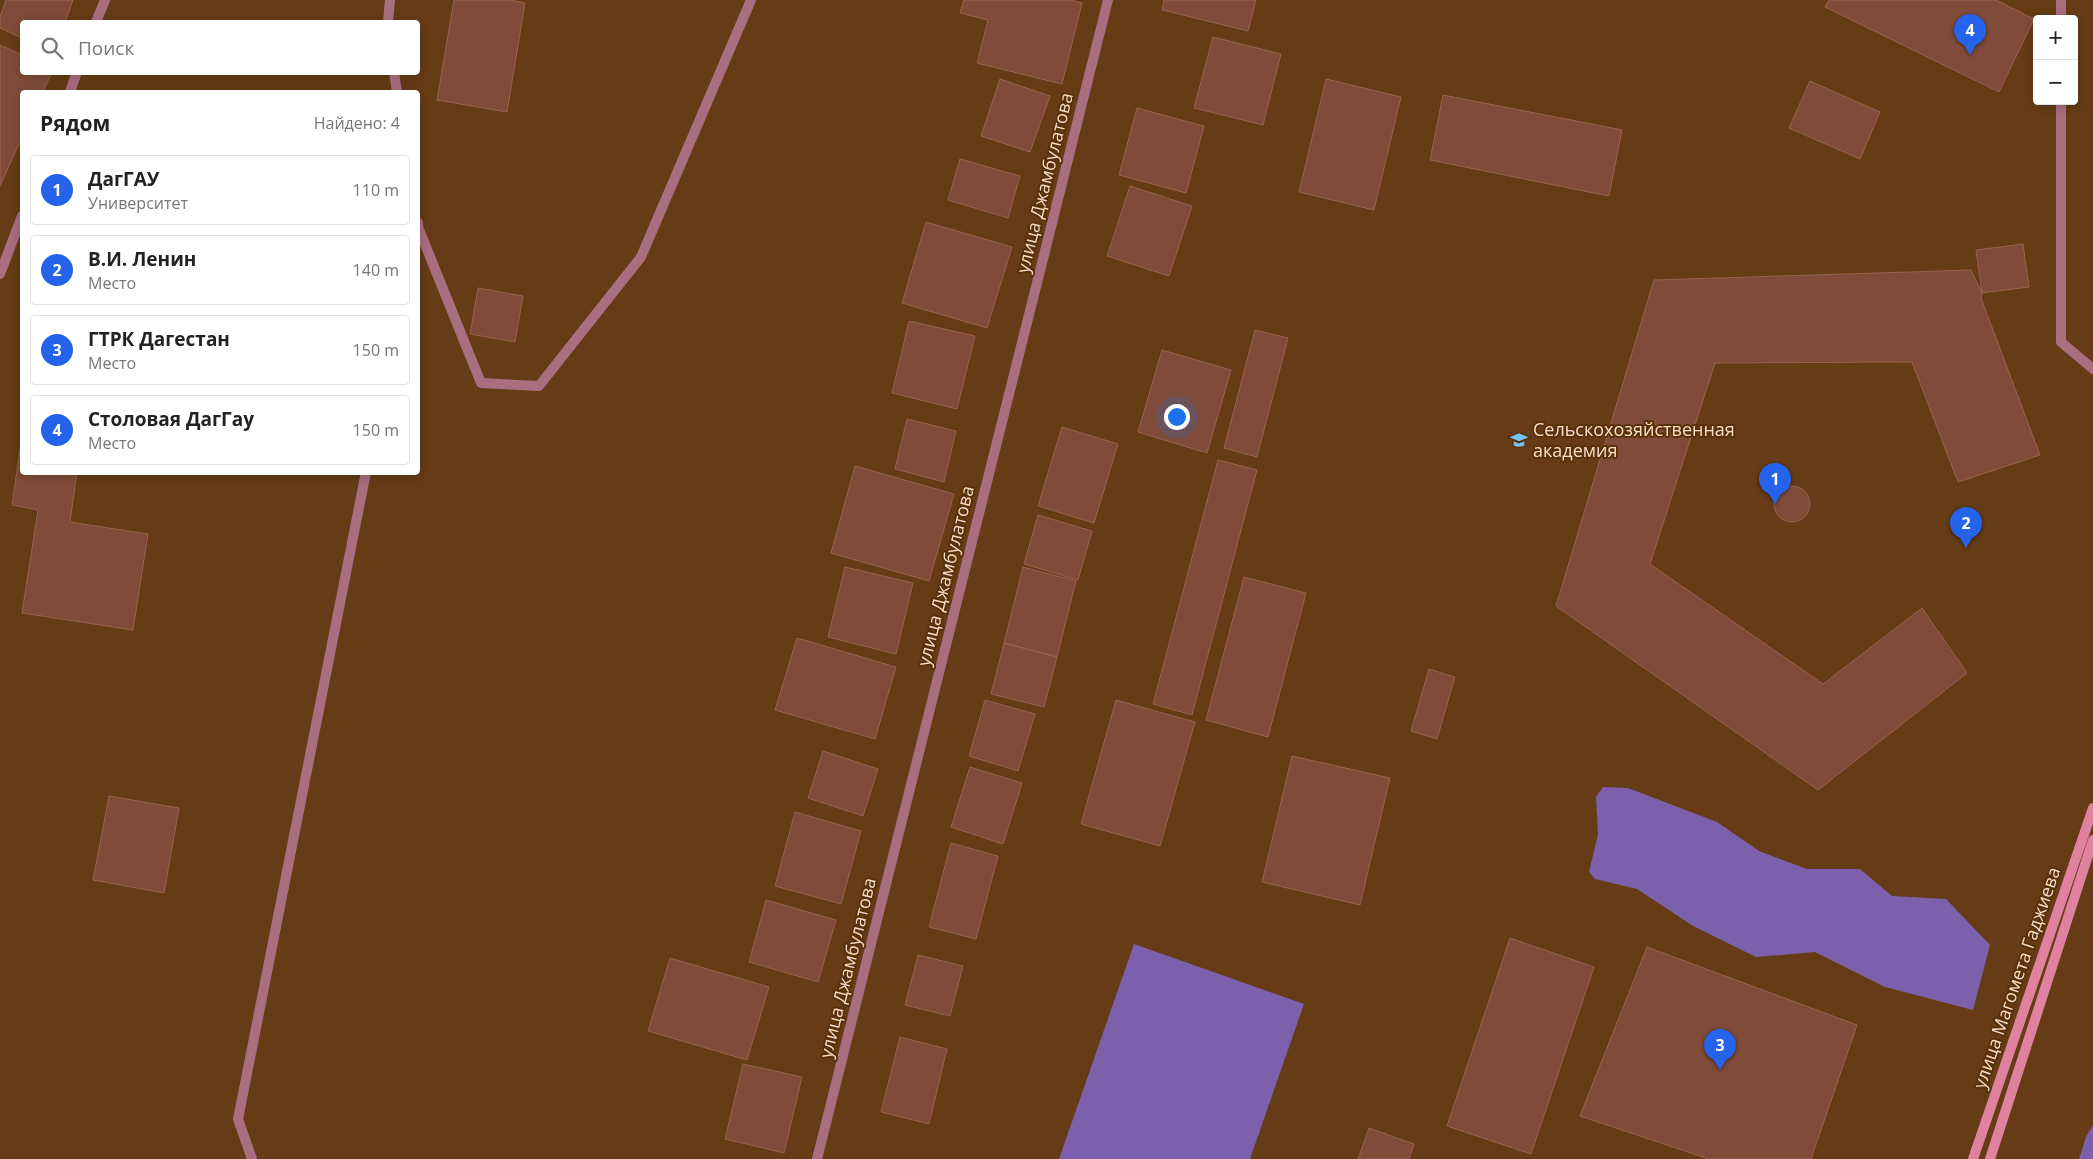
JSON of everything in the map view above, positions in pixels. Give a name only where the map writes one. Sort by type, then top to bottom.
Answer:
[{"type":"main road","name":"улица Магомета Гаджиева","points":[[1973,1159],[2093,808]]},
{"type":"main road","name":"улица Магомета Гаджиева","points":[[1990,1159],[2093,840]]},
{"type":"street","points":[[97,20],[105,0]]},
{"type":"street","points":[[388,20],[390,0]]},
{"type":"street","points":[[420,232],[481,383],[539,386],[641,257],[751,0]]},
{"type":"street","name":"улица Джамбулатова","points":[[817,1159],[1108,0]]},
{"type":"street","points":[[2061,0],[2061,15]]},
{"type":"street","points":[[71,90],[76,75]]},
{"type":"street","points":[[394,75],[397,90]]},
{"type":"street","points":[[2061,105],[2060,342],[2093,368]]},
{"type":"street","points":[[0,274],[20,221]]},
{"type":"street","points":[[252,1159],[238,1119],[365,475]]},
{"type":"shaded area","points":[[1603,787],[1628,788],[1717,822],[1759,851],[1807,869],[1860,869],[1892,896],[1946,899],[1990,945],[1973,1010],[1885,987],[1815,952],[1756,957],[1693,926],[1637,889],[1595,879],[1589,872],[1598,834],[1596,797]]},
{"type":"shaded area","points":[[1134,944],[1304,1004],[1250,1159],[1059,1159]]},
{"type":"shaded area","points":[[2093,1125],[2093,1159],[2079,1159],[2086,1137]]},
{"type":"building","points":[[6,0],[73,0],[66,20],[20,20],[20,37],[0,28],[0,17]]},
{"type":"building","points":[[454,0],[510,0],[525,3],[507,112],[437,100]]},
{"type":"building","points":[[964,0],[1071,0],[1082,3],[1062,84],[977,63],[988,20],[960,13]]},
{"type":"building","points":[[1164,0],[1256,0],[1248,31],[1162,10]]},
{"type":"building","points":[[1829,0],[1996,0],[2033,18],[2033,21],[1999,92],[1825,7]]},
{"type":"building","points":[[1213,37],[1281,54],[1263,125],[1194,108]]},
{"type":"building","points":[[0,45],[20,54],[20,75],[51,75],[44,90],[20,90],[20,141],[0,186]]},
{"type":"building","points":[[1000,79],[1050,96],[1030,152],[981,136]]},
{"type":"building","points":[[1326,79],[1401,97],[1374,210],[1299,192]]},
{"type":"building","points":[[1810,81],[1880,112],[1860,159],[1789,128]]},
{"type":"building","points":[[1443,95],[1622,130],[1609,196],[1430,160]]},
{"type":"building","points":[[1137,108],[1204,126],[1186,193],[1119,175]]},
{"type":"building","points":[[960,159],[1020,176],[1008,218],[948,200]]},
{"type":"building","points":[[1130,186],[1192,206],[1169,276],[1107,256]]},
{"type":"building","points":[[926,222],[1012,247],[987,328],[902,303]]},
{"type":"building","points":[[2023,244],[2029,287],[1982,293],[1976,250]]},
{"type":"building","points":[[1971,270],[1982,293],[1981,298],[2040,455],[1958,482],[1912,362],[1715,363],[1650,564],[1823,684],[1922,608],[1967,673],[1818,790],[1556,606],[1654,280]]},
{"type":"building","points":[[478,288],[523,296],[515,342],[470,334]]},
{"type":"building","points":[[909,321],[975,336],[957,409],[892,393]]},
{"type":"building","points":[[1255,330],[1288,338],[1257,457],[1224,448]]},
{"type":"building","points":[[1162,350],[1231,370],[1207,453],[1138,432]]},
{"type":"building","points":[[907,419],[956,431],[944,482],[895,469]]},
{"type":"building","points":[[1062,427],[1118,444],[1094,523],[1038,506]]},
{"type":"building","points":[[20,450],[20,475],[77,475],[70,522],[148,534],[133,630],[22,613],[38,510],[12,505]]},
{"type":"building","points":[[1218,460],[1257,470],[1192,715],[1153,704]]},
{"type":"building","points":[[855,466],[954,494],[929,581],[831,553]]},
{"type":"building","points":[[1792,486],[1799,487],[1805,491],[1809,497],[1809,511],[1805,517],[1799,521],[1792,522],[1785,521],[1779,517],[1775,511],[1774,504],[1775,497],[1779,491],[1785,487]]},
{"type":"building","points":[[1038,515],[1092,531],[1078,580],[1024,564]]},
{"type":"building","points":[[845,567],[913,583],[896,654],[828,637]]},
{"type":"building","points":[[1023,567],[1076,581],[1057,657],[1004,643]]},
{"type":"building","points":[[1244,577],[1306,593],[1268,737],[1206,720]]},
{"type":"building","points":[[797,638],[896,667],[875,739],[775,710]]},
{"type":"building","points":[[1004,643],[1057,657],[1044,707],[991,694]]},
{"type":"building","points":[[1429,669],[1455,677],[1437,739],[1411,731]]},
{"type":"building","points":[[985,700],[1035,714],[1018,771],[969,756]]},
{"type":"building","points":[[1116,700],[1195,722],[1160,846],[1081,824]]},
{"type":"building","points":[[823,751],[878,769],[863,816],[808,798]]},
{"type":"building","points":[[1292,756],[1390,778],[1360,905],[1262,882]]},
{"type":"building","points":[[970,767],[1022,783],[1003,844],[951,827]]},
{"type":"building","points":[[109,796],[179,808],[164,893],[93,880]]},
{"type":"building","points":[[795,812],[861,831],[841,904],[775,886]]},
{"type":"building","points":[[951,843],[998,856],[976,939],[929,927]]},
{"type":"building","points":[[766,900],[836,920],[818,982],[749,962]]},
{"type":"building","points":[[1510,938],[1594,967],[1531,1154],[1447,1126]]},
{"type":"building","points":[[1647,947],[1857,1025],[1811,1159],[1709,1159],[1580,1116]]},
{"type":"building","points":[[918,955],[963,966],[950,1016],[905,1005]]},
{"type":"building","points":[[670,958],[769,987],[747,1060],[648,1031]]},
{"type":"building","points":[[900,1037],[947,1049],[929,1124],[881,1112]]},
{"type":"building","points":[[743,1064],[802,1077],[784,1153],[725,1139]]},
{"type":"building","points":[[1369,1128],[1414,1144],[1409,1159],[1358,1159]]},
{"type":"place","name":"Столовая ДагГау","points":[[1970,55]]},
{"type":"place","name":"Сельскохозяйственная академия","points":[[1519,440]]},
{"type":"place","name":"ДагГАУ","points":[[1775,504]]},
{"type":"place","name":"В.И. Ленин","points":[[1966,548]]},
{"type":"place","name":"ГТРК Дагестан","points":[[1720,1070]]}]
